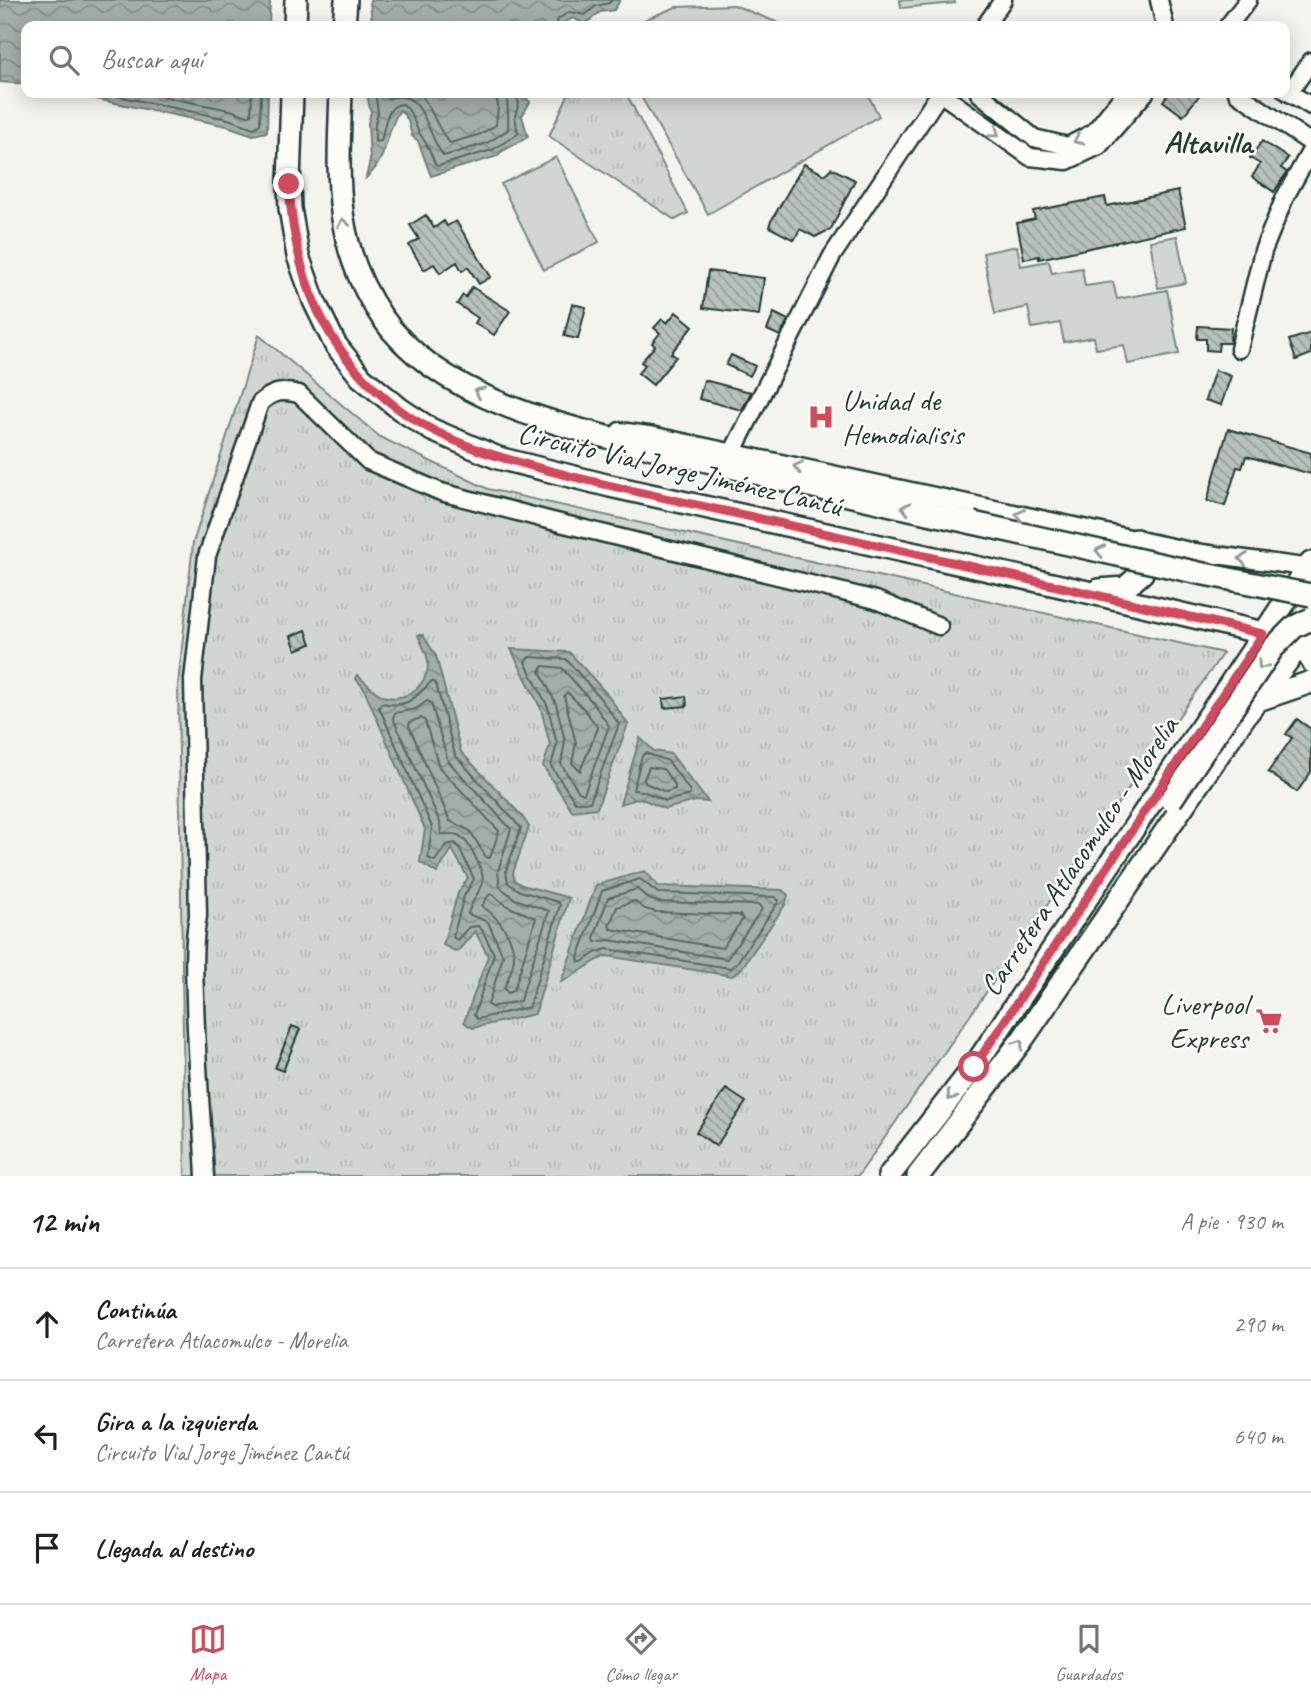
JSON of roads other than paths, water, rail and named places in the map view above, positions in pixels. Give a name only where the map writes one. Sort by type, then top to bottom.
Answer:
[{"type":"main road","points":[[295,21],[296,0]]},
{"type":"main road","points":[[344,21],[346,0]]},
{"type":"main road","name":"Circuito Vial Jorge Jiménez Cantú","points":[[292,98],[290,208],[298,256],[313,301],[335,344],[361,377],[400,409],[432,430],[498,458],[610,486],[1083,591],[1263,634],[1307,641]]},
{"type":"main road","name":"Circuito Vial Jorge Jiménez Cantú","points":[[341,98],[338,171],[341,212],[350,253],[373,303],[404,345],[431,367],[474,390],[541,420],[794,483],[1199,573],[1311,595]]},
{"type":"main road","points":[[1083,591],[1125,588],[1135,581],[1142,573],[1143,555],[1136,540]]},
{"type":"main road","name":"Carretera Atlacomulco - Morelia","points":[[889,1176],[974,1067],[1310,566]]},
{"type":"main road","points":[[974,1067],[1059,963],[1273,648],[1294,627],[1311,619]]},
{"type":"main road","name":"Carretera Atlacomulco - Morelia","points":[[918,1176],[1029,1030],[1258,700],[1307,641]]},
{"type":"main road","points":[[1258,700],[1311,682]]},
{"type":"street","points":[[988,21],[1003,0]]},
{"type":"street","points":[[1159,0],[1164,21]]},
{"type":"street","points":[[1232,21],[1248,0]]},
{"type":"street","points":[[1290,88],[1311,61]]},
{"type":"street","points":[[1290,94],[1311,106]]},
{"type":"street","points":[[732,453],[832,256],[937,98]]},
{"type":"street","points":[[947,98],[1030,157],[1068,161],[1099,146],[1141,98]]},
{"type":"street","points":[[961,108],[968,98]]},
{"type":"street","points":[[985,98],[1034,138],[1068,146],[1094,132],[1121,98]]},
{"type":"street","points":[[1249,98],[1311,143]]},
{"type":"street","points":[[1239,349],[1263,251],[1286,197],[1311,150]]},
{"type":"street","points":[[205,1176],[196,1048],[194,939],[198,916],[193,680],[207,556],[261,403],[270,394],[285,391],[299,394],[368,461],[441,492],[876,600],[939,626]]},
{"type":"street","name":"Circuito Vial Jorge Jiménez Cantú","points":[[541,420],[655,436],[1195,552],[1310,566]]},
{"type":"street","points":[[1307,641],[1311,664]]},
{"type":"water","points":[[0,0],[270,0],[269,21],[21,21],[21,84],[0,82]]},
{"type":"water","points":[[370,0],[620,0],[614,10],[600,12],[589,21],[573,18],[567,21],[372,21]]},
{"type":"water","points":[[91,98],[268,98],[267,132],[253,135],[227,126]]},
{"type":"water","points":[[526,98],[530,102],[522,116],[528,137],[498,156],[431,176],[418,141],[412,136],[408,120],[400,110],[379,162],[366,178],[370,160],[368,123],[371,112],[368,100]]},
{"type":"water","points":[[418,635],[423,635],[436,656],[461,752],[522,816],[529,827],[513,873],[514,880],[522,885],[569,898],[535,1014],[473,1028],[464,1022],[488,956],[475,931],[457,952],[443,945],[458,893],[468,878],[452,849],[437,873],[420,862],[425,829],[363,687],[355,678],[357,675],[376,692],[391,698],[414,691],[428,670],[428,661]]},
{"type":"water","points":[[511,649],[569,652],[606,693],[628,724],[597,808],[572,811],[543,766],[550,745],[541,709]]},
{"type":"water","points":[[640,738],[654,751],[671,754],[708,802],[696,801],[665,809],[640,798],[620,804]]},
{"type":"water","points":[[645,871],[658,886],[782,890],[788,895],[785,905],[741,969],[732,976],[607,956],[561,982],[596,885]]},
{"type":"place","name":"Unidad de Hemodialisis","points":[[821,417]]},
{"type":"place","name":"Liverpool Express","points":[[1269,1021]]},
{"type":"district","name":"Altavilla","points":[[1208,142]]}]
